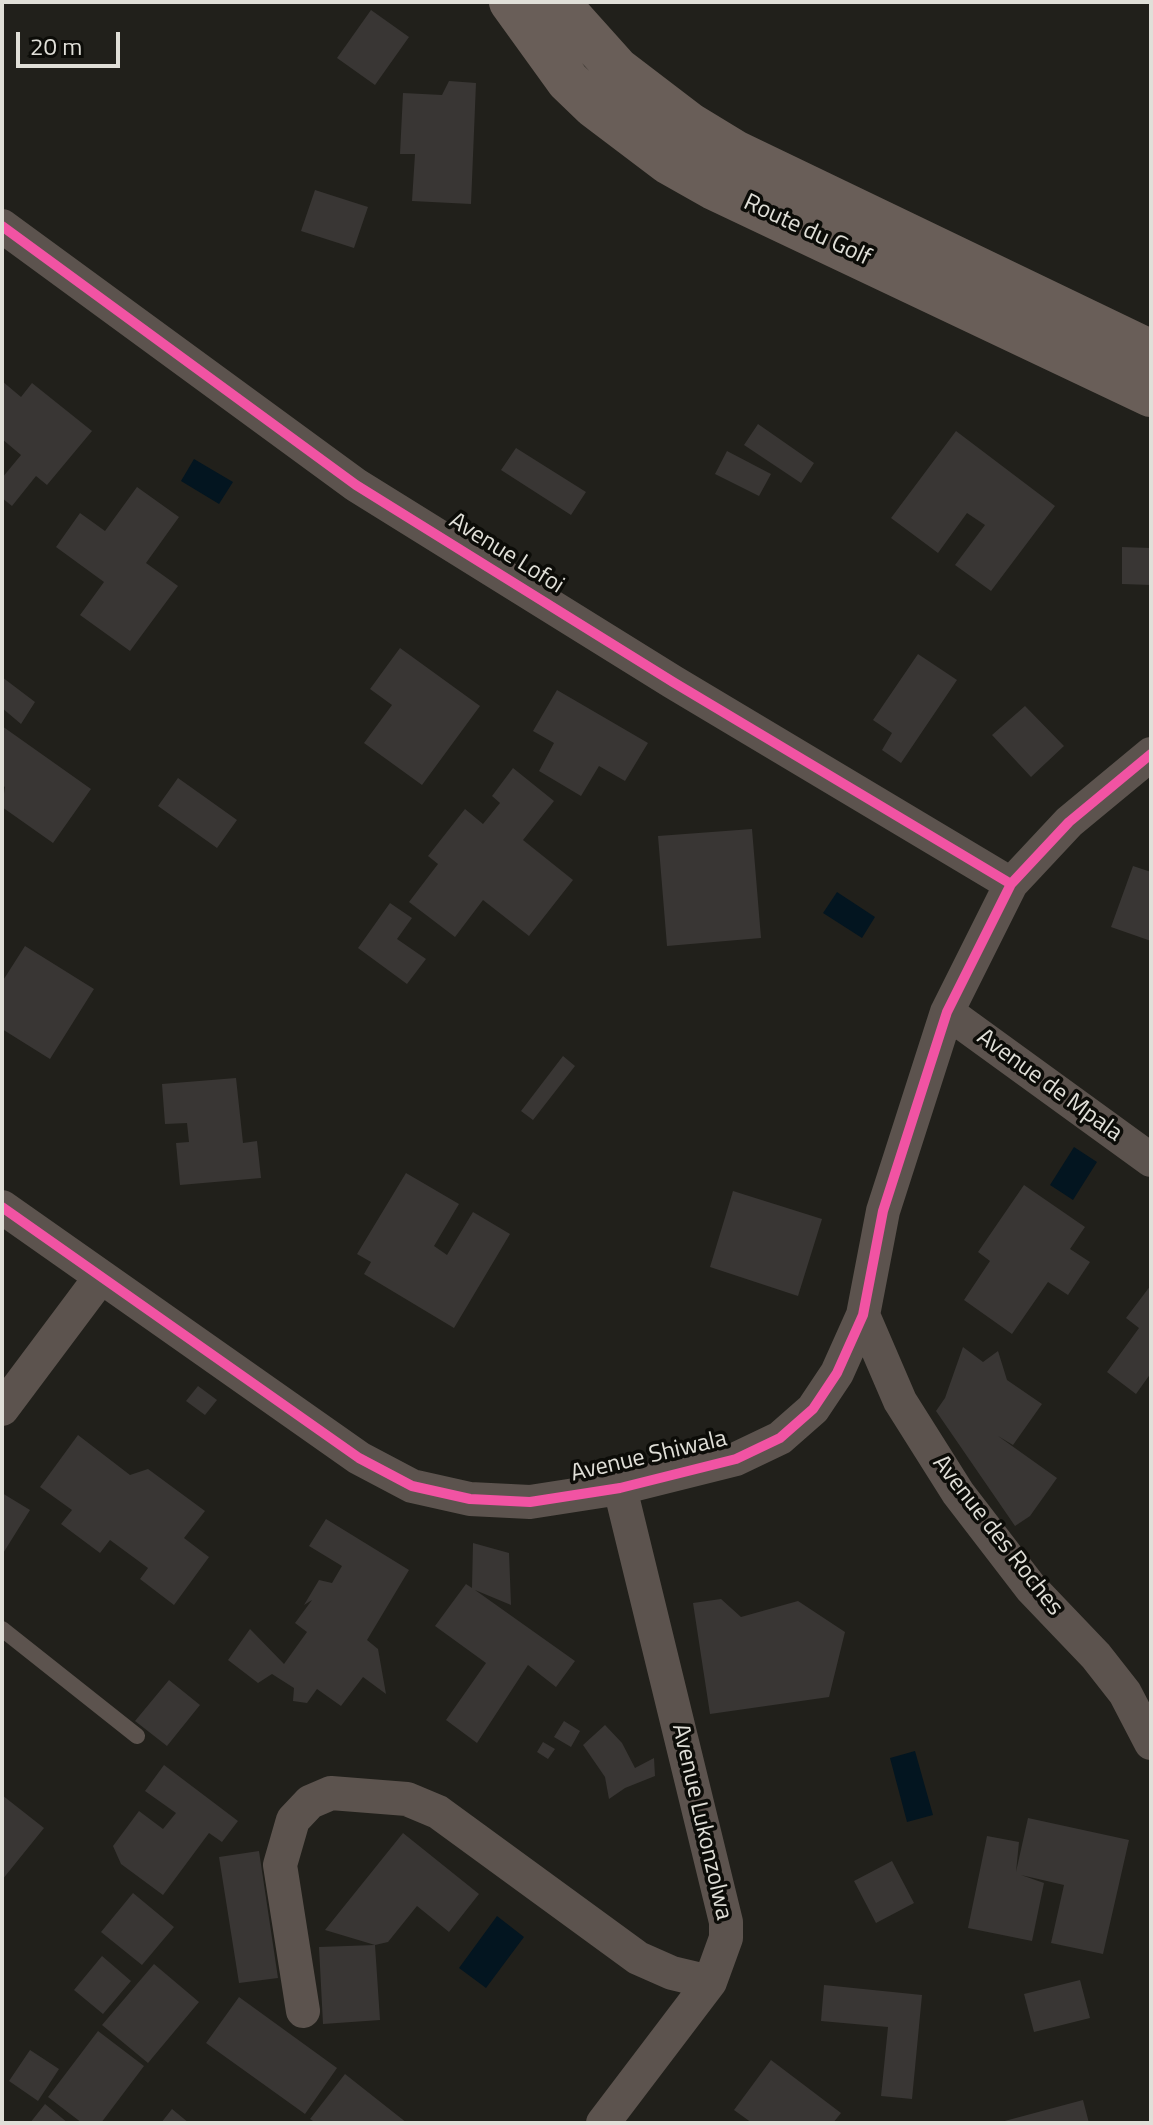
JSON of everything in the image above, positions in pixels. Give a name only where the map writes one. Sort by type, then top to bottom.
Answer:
[{"type":"main road","name":"Route du Golf","points":[[511,2],[568,81],[604,114],[668,162],[714,188],[1151,395]]},
{"type":"main road","points":[[557,2],[617,69],[689,124],[724,145],[786,178],[1151,352]]},
{"type":"street","name":"Avenue Lofoi","points":[[2,226],[356,485],[687,690],[1011,884]]},
{"type":"street","name":"Avenue Shiwala","points":[[2,1207],[359,1458],[412,1486],[470,1499],[530,1502],[620,1488],[736,1459],[780,1438],[813,1409],[837,1373],[863,1315],[883,1211],[947,1012],[1011,884],[1069,822],[1151,754]]},
{"type":"street","name":"Avenue de Mpala","points":[[947,1012],[1151,1160]]},
{"type":"street","points":[[2,1409],[100,1278]]},
{"type":"street","name":"Avenue des Roches","points":[[863,1315],[900,1401],[958,1493],[1031,1588],[1096,1656],[1125,1693],[1151,1743]]},
{"type":"street","name":"Avenue Lukonzolwa","points":[[603,2123],[710,1982],[724,1951],[726,1922],[620,1488]]},
{"type":"street","points":[[303,2011],[280,1865],[293,1820],[310,1802],[331,1793],[407,1799],[438,1812],[638,1958],[672,1973],[710,1982]]},
{"type":"lane","points":[[2,1629],[137,1736]]},
{"type":"water","points":[[194,459],[233,482],[219,504],[181,481]]},
{"type":"water","points":[[837,892],[875,917],[862,938],[823,913]]},
{"type":"water","points":[[1074,1147],[1097,1162],[1073,1200],[1050,1185]]},
{"type":"water","points":[[915,1751],[933,1815],[907,1822],[890,1758]]},
{"type":"water","points":[[497,1916],[524,1937],[486,1988],[459,1968]]},
{"type":"building","points":[[371,10],[409,37],[375,85],[337,58]]},
{"type":"building","points":[[449,81],[476,83],[471,204],[412,201],[415,154],[400,154],[403,93],[442,95]]},
{"type":"building","points":[[315,190],[368,207],[354,248],[301,231]]},
{"type":"building","points":[[2,381],[21,397],[32,383],[92,431],[47,485],[36,476],[12,506],[2,498],[2,478],[21,455],[2,439]]},
{"type":"building","points":[[758,424],[814,463],[801,483],[744,445]]},
{"type":"building","points":[[956,431],[1055,506],[991,591],[955,565],[985,525],[967,513],[938,553],[891,518]]},
{"type":"building","points":[[516,448],[586,492],[571,515],[501,470]]},
{"type":"building","points":[[727,451],[771,474],[759,496],[715,474]]},
{"type":"building","points":[[137,487],[179,517],[146,563],[178,586],[130,651],[80,615],[104,582],[56,547],[80,513],[105,531]]},
{"type":"building","points":[[1122,547],[1151,548],[1151,585],[1122,584]]},
{"type":"building","points":[[400,648],[480,706],[422,785],[364,743],[392,705],[370,689]]},
{"type":"building","points":[[918,654],[957,680],[901,763],[882,750],[892,733],[873,720]]},
{"type":"building","points":[[2,677],[35,702],[21,724],[2,708]]},
{"type":"building","points":[[557,690],[648,743],[625,781],[599,766],[581,796],[539,771],[554,743],[533,731]]},
{"type":"building","points":[[1025,706],[1064,746],[1031,777],[992,735]]},
{"type":"building","points":[[2,726],[91,789],[53,843],[2,807],[5,787],[2,785]]},
{"type":"building","points":[[513,768],[554,801],[523,840],[573,880],[529,936],[483,900],[455,937],[409,902],[438,864],[428,856],[465,809],[483,824],[500,803],[492,796]]},
{"type":"building","points":[[178,778],[237,820],[217,848],[158,806]]},
{"type":"building","points":[[752,829],[761,938],[667,946],[658,836]]},
{"type":"building","points":[[1133,866],[1151,872],[1151,941],[1111,927]]},
{"type":"building","points":[[390,903],[412,918],[397,939],[426,959],[407,984],[358,948]]},
{"type":"building","points":[[25,946],[94,989],[50,1059],[2,1029],[2,982]]},
{"type":"building","points":[[563,1056],[575,1066],[533,1120],[521,1111]]},
{"type":"building","points":[[236,1078],[243,1143],[257,1141],[261,1178],[180,1185],[176,1143],[189,1142],[187,1123],[165,1124],[162,1084]]},
{"type":"building","points":[[406,1173],[459,1204],[434,1246],[447,1255],[473,1212],[510,1234],[454,1328],[364,1274],[371,1262],[357,1254]]},
{"type":"building","points":[[1024,1185],[1085,1227],[1070,1249],[1090,1262],[1068,1295],[1048,1282],[1012,1334],[964,1300],[990,1261],[978,1252]]},
{"type":"building","points":[[733,1191],[822,1219],[798,1296],[710,1267]]},
{"type":"building","points":[[1151,1285],[1151,1373],[1136,1394],[1107,1372],[1139,1328],[1126,1318]]},
{"type":"building","points":[[963,1347],[983,1362],[998,1351],[1007,1380],[1042,1404],[1013,1445],[998,1436],[1057,1478],[1030,1516],[1015,1526],[936,1411],[945,1398]]},
{"type":"building","points":[[198,1386],[217,1400],[205,1415],[186,1401]]},
{"type":"building","points":[[78,1435],[130,1475],[148,1469],[205,1511],[184,1538],[209,1557],[174,1605],[140,1579],[148,1568],[110,1540],[100,1553],[61,1524],[72,1510],[40,1487]]},
{"type":"building","points":[[2,1493],[30,1510],[2,1555]]},
{"type":"building","points":[[326,1519],[409,1570],[367,1640],[378,1649],[386,1694],[363,1677],[341,1706],[317,1689],[307,1703],[293,1701],[294,1688],[272,1674],[258,1683],[228,1660],[250,1629],[284,1664],[307,1632],[295,1623],[312,1600],[304,1605],[319,1580],[332,1583],[342,1566],[309,1546]]},
{"type":"building","points":[[473,1543],[509,1553],[511,1605],[475,1590],[575,1661],[556,1687],[528,1665],[477,1743],[446,1720],[486,1663],[435,1626],[466,1584],[472,1588]]},
{"type":"building","points":[[721,1599],[741,1617],[798,1601],[845,1632],[829,1697],[710,1714],[693,1603]]},
{"type":"building","points":[[169,1680],[200,1705],[167,1746],[135,1721]]},
{"type":"building","points":[[564,1721],[580,1731],[571,1747],[554,1737]]},
{"type":"building","points":[[605,1725],[622,1743],[635,1768],[654,1758],[655,1776],[625,1788],[609,1799],[605,1777],[583,1745]]},
{"type":"building","points":[[543,1742],[555,1749],[548,1759],[537,1752]]},
{"type":"building","points":[[164,1765],[238,1821],[222,1842],[209,1833],[163,1895],[121,1864],[113,1846],[139,1811],[163,1829],[176,1813],[145,1791]]},
{"type":"building","points":[[2,1795],[44,1828],[2,1880]]},
{"type":"building","points":[[1028,1818],[1129,1840],[1103,1954],[1051,1943],[1064,1885],[1021,1875],[1044,1883],[1032,1941],[968,1928],[987,1836],[1019,1842],[1016,1872]]},
{"type":"building","points":[[403,1833],[479,1894],[449,1932],[417,1906],[388,1942],[375,1945],[325,1930]]},
{"type":"building","points":[[259,1851],[278,1978],[239,1983],[219,1857]]},
{"type":"building","points":[[892,1861],[914,1903],[876,1923],[854,1881]]},
{"type":"building","points":[[133,1893],[174,1927],[142,1965],[101,1932]]},
{"type":"building","points":[[375,1945],[380,2020],[323,2024],[319,1947]]},
{"type":"building","points":[[102,1956],[131,1981],[103,2014],[74,1990]]},
{"type":"building","points":[[154,1964],[199,2002],[148,2063],[102,2025]]},
{"type":"building","points":[[1080,1980],[1090,2018],[1034,2032],[1024,1994]]},
{"type":"building","points":[[824,1985],[922,1995],[912,2099],[881,2096],[888,2027],[821,2021]]},
{"type":"building","points":[[239,1997],[337,2068],[305,2114],[206,2043]]},
{"type":"building","points":[[98,2031],[144,2066],[101,2123],[82,2123],[48,2097]]},
{"type":"building","points":[[30,2050],[59,2069],[38,2101],[9,2081]]},
{"type":"building","points":[[771,2060],[841,2113],[833,2123],[752,2123],[734,2110]]},
{"type":"building","points":[[345,2074],[407,2123],[316,2123],[310,2119]]},
{"type":"building","points":[[1083,2100],[1089,2123],[1001,2123],[1001,2122]]},
{"type":"building","points":[[45,2104],[68,2123],[30,2123]]},
{"type":"building","points":[[172,2109],[189,2123],[161,2123]]},
{"type":"cycle path","points":[[2,226],[356,485],[673,682],[1011,884]]},
{"type":"cycle path","points":[[2,1207],[359,1458],[412,1486],[470,1499],[530,1502],[620,1488],[736,1459],[780,1438],[813,1409],[837,1373],[863,1315],[883,1211],[947,1012],[1011,884],[1069,822],[1151,754]]}]
